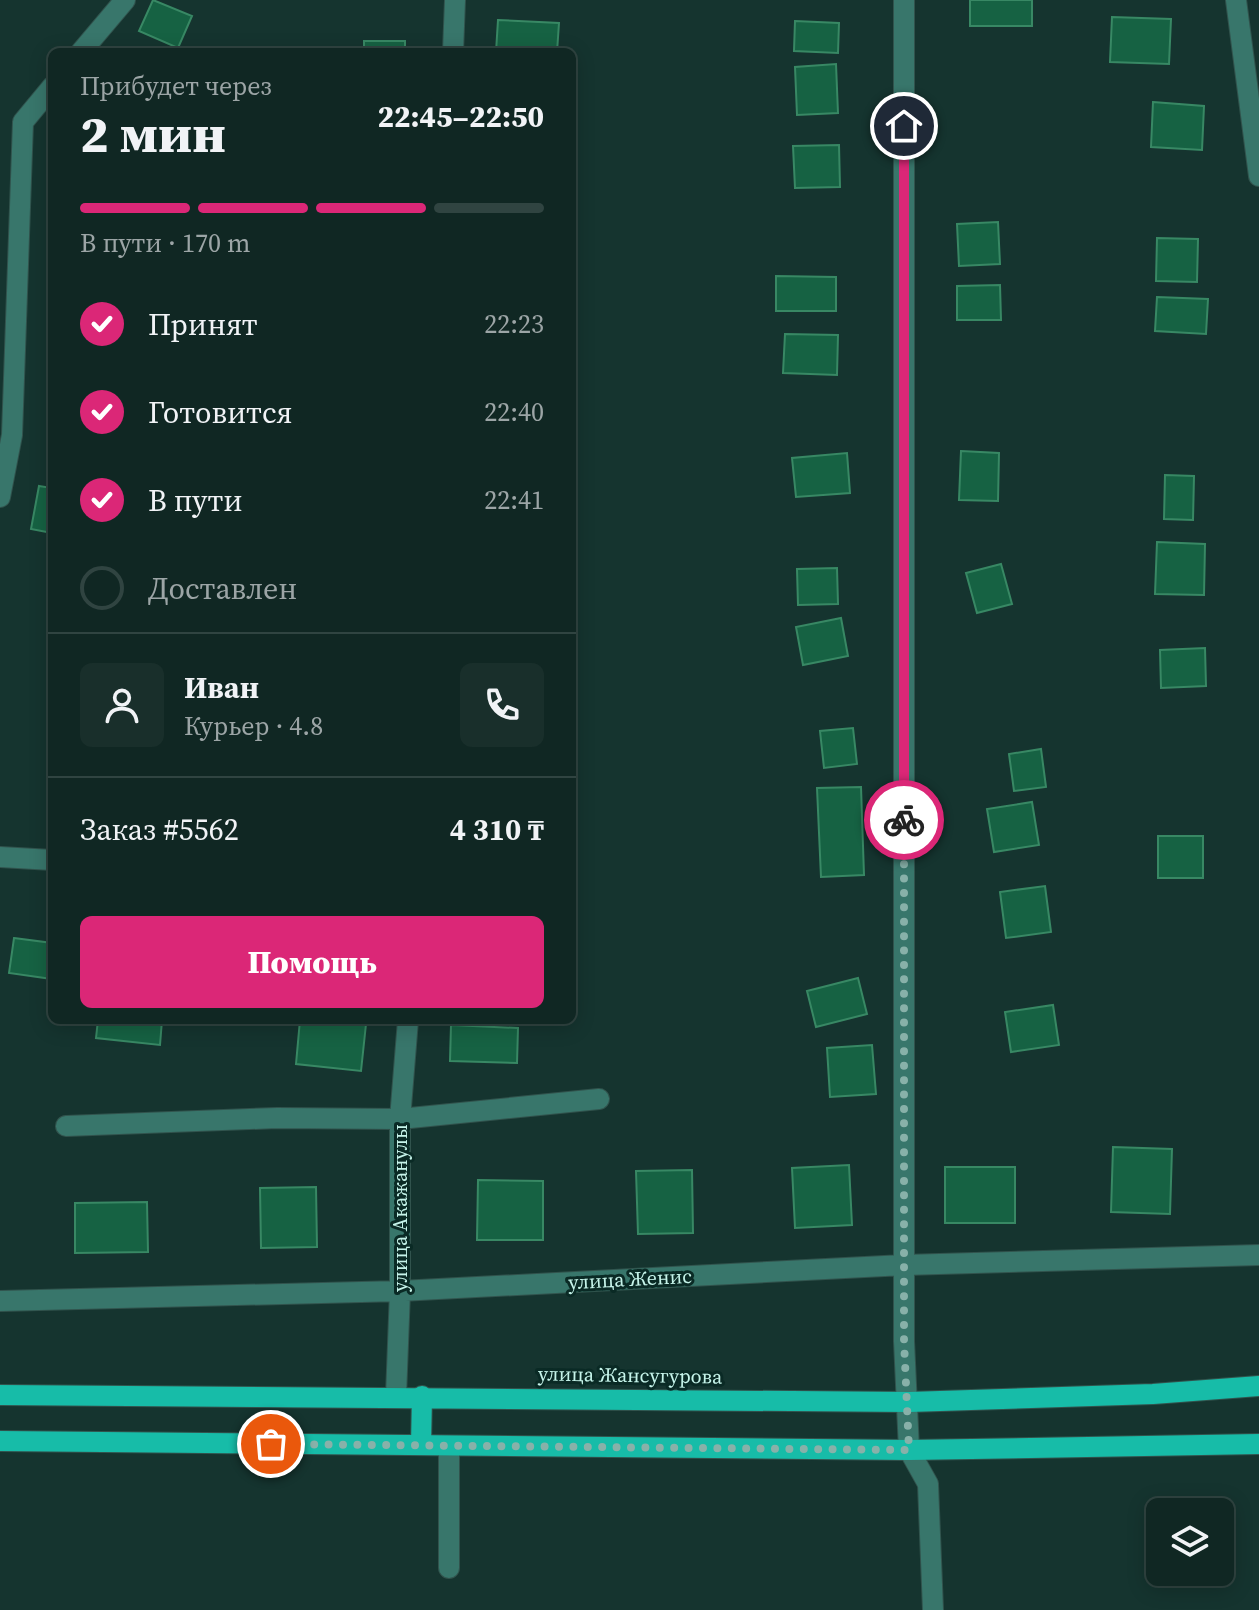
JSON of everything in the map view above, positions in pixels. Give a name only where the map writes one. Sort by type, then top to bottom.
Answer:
[{"type":"main road","name":"улица Жансугурова","points":[[0,1395],[909,1402],[1153,1394],[1259,1386]]},
{"type":"main road","points":[[421,1445],[422,1396]]},
{"type":"main road","points":[[0,1441],[909,1450],[1259,1444]]},
{"type":"street","points":[[84,48],[125,0]]},
{"type":"street","points":[[453,48],[455,0]]},
{"type":"street","points":[[904,0],[904,1341],[909,1450],[928,1484],[933,1610]]},
{"type":"street","points":[[1236,0],[1259,176]]},
{"type":"street","points":[[0,497],[12,435],[23,122],[48,92]]},
{"type":"street","points":[[0,857],[48,860]]},
{"type":"street","name":"улица Акажанулы","points":[[396,1396],[400,1291],[400,1119],[408,1024]]},
{"type":"street","points":[[66,1126],[277,1118],[400,1119],[599,1099]]},
{"type":"street","name":"улица Женис","points":[[0,1301],[400,1291],[904,1265],[1259,1255]]},
{"type":"street","points":[[449,1446],[449,1568]]},
{"type":"building","points":[[153,0],[192,16],[178,48],[139,31]]},
{"type":"building","points":[[970,0],[1032,0],[1032,26],[970,26]]},
{"type":"building","points":[[1112,17],[1171,19],[1169,64],[1110,62]]},
{"type":"building","points":[[498,20],[559,23],[557,48],[496,48]]},
{"type":"building","points":[[795,21],[839,23],[838,53],[794,51]]},
{"type":"building","points":[[364,41],[405,41],[405,48],[364,48]]},
{"type":"building","points":[[836,64],[838,113],[797,115],[795,67]]},
{"type":"building","points":[[1153,102],[1204,106],[1202,150],[1151,147]]},
{"type":"building","points":[[839,145],[840,187],[795,188],[793,146]]},
{"type":"building","points":[[998,222],[1000,264],[959,266],[957,224]]},
{"type":"building","points":[[1157,238],[1198,239],[1197,282],[1156,281]]},
{"type":"building","points":[[776,276],[836,277],[836,311],[776,311]]},
{"type":"building","points":[[1000,285],[1001,320],[957,320],[957,286]]},
{"type":"building","points":[[1157,297],[1208,299],[1206,334],[1155,331]]},
{"type":"building","points":[[785,334],[838,335],[837,375],[783,373]]},
{"type":"building","points":[[961,451],[999,453],[998,501],[959,500]]},
{"type":"building","points":[[847,453],[850,493],[796,497],[792,458]]},
{"type":"building","points":[[1165,475],[1194,476],[1193,520],[1164,519]]},
{"type":"building","points":[[39,486],[48,487],[48,532],[31,529]]},
{"type":"building","points":[[1157,542],[1205,544],[1204,595],[1155,594]]},
{"type":"building","points":[[1001,564],[1012,604],[977,613],[966,573]]},
{"type":"building","points":[[837,568],[838,604],[798,605],[797,569]]},
{"type":"building","points":[[841,618],[848,656],[803,665],[796,627]]},
{"type":"building","points":[[1205,648],[1206,686],[1161,688],[1160,650]]},
{"type":"building","points":[[853,728],[857,764],[824,768],[820,731]]},
{"type":"building","points":[[1041,749],[1046,787],[1014,791],[1009,754]]},
{"type":"building","points":[[861,787],[864,875],[821,877],[817,788]]},
{"type":"building","points":[[1032,802],[1039,845],[994,852],[987,809]]},
{"type":"building","points":[[1158,836],[1203,836],[1203,878],[1158,878]]},
{"type":"building","points":[[1045,886],[1051,932],[1006,938],[1000,892]]},
{"type":"building","points":[[14,938],[48,942],[48,978],[9,973]]},
{"type":"building","points":[[858,978],[867,1014],[816,1027],[807,991]]},
{"type":"building","points":[[1053,1005],[1059,1045],[1011,1052],[1005,1012]]},
{"type":"building","points":[[98,1024],[162,1024],[160,1045],[96,1038]]},
{"type":"building","points":[[300,1024],[366,1024],[361,1071],[296,1064]]},
{"type":"building","points":[[451,1025],[518,1028],[517,1063],[450,1061]]},
{"type":"building","points":[[872,1045],[876,1094],[830,1097],[827,1048]]},
{"type":"building","points":[[1113,1147],[1172,1149],[1170,1214],[1111,1212]]},
{"type":"building","points":[[849,1165],[852,1225],[795,1228],[792,1168]]},
{"type":"building","points":[[945,1167],[1015,1167],[1015,1223],[945,1223]]},
{"type":"building","points":[[692,1170],[693,1233],[638,1234],[636,1171]]},
{"type":"building","points":[[478,1180],[543,1181],[543,1240],[477,1240]]},
{"type":"building","points":[[316,1187],[317,1247],[261,1248],[260,1188]]},
{"type":"building","points":[[147,1202],[148,1252],[75,1253],[75,1203]]},
{"type":"way so far","points":[[271,1444],[909,1450],[904,1341],[904,820]]},
{"type":"route","points":[[904,126],[904,820]]}]
